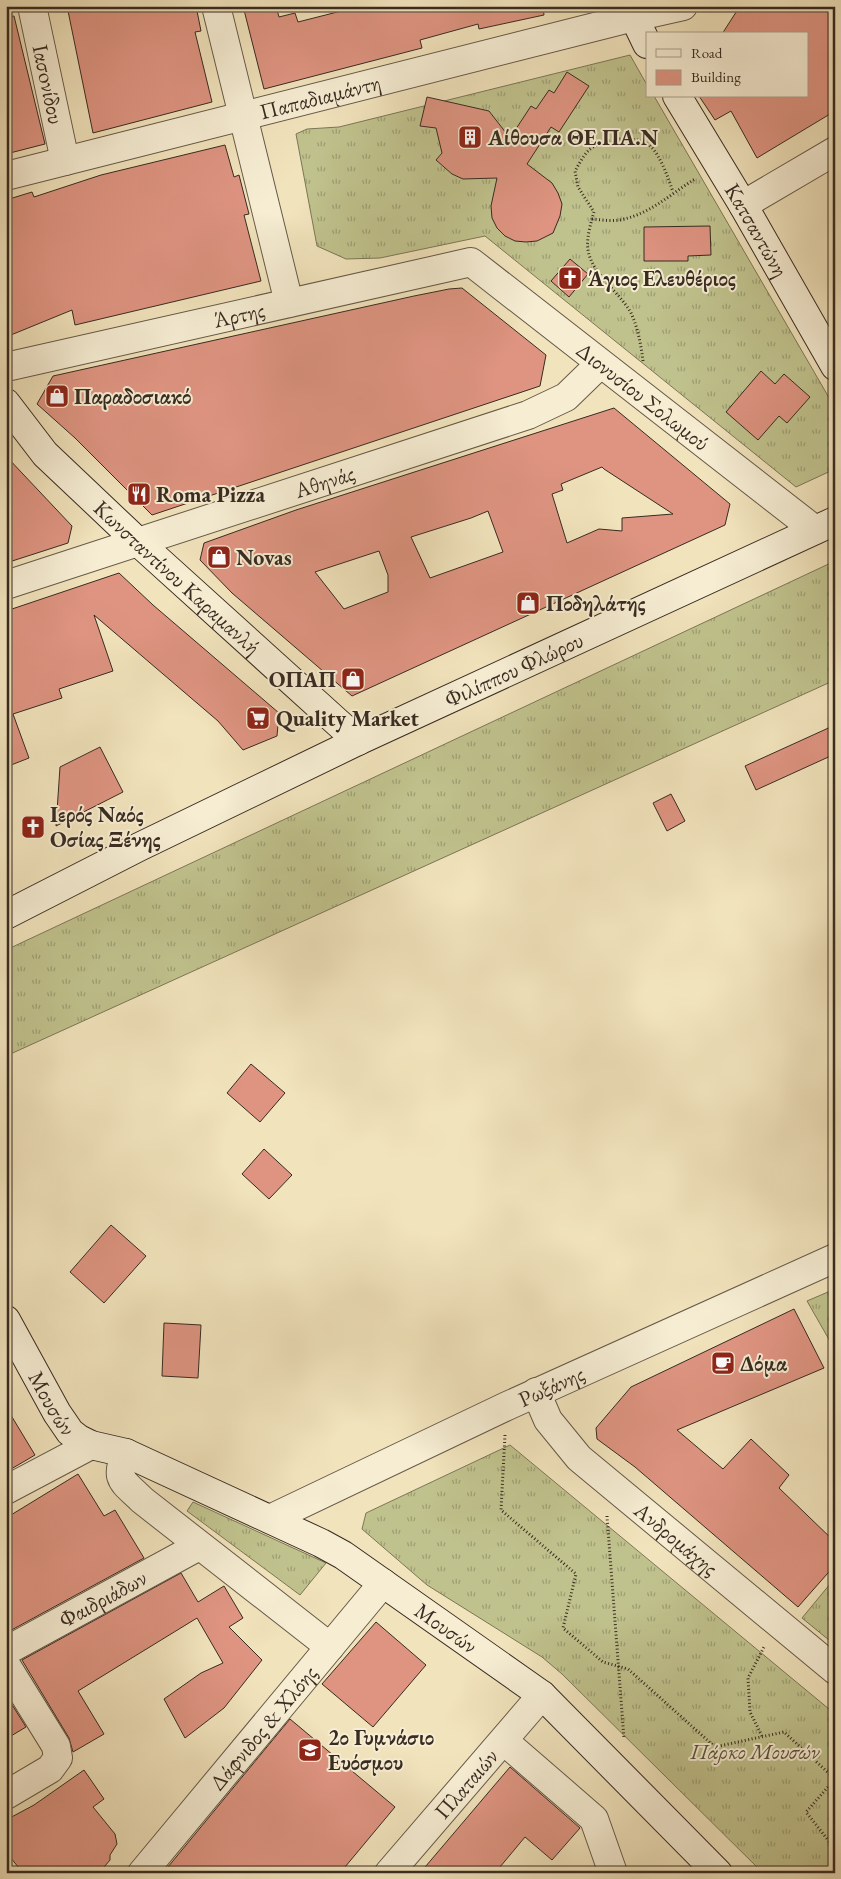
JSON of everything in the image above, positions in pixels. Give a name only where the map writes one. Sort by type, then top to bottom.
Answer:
[{"type":"street","name":"Ιασoνίδου","points":[[32,6],[65,161]]},
{"type":"street","points":[[216,6],[289,303]]},
{"type":"street","name":"Παπαδιαμάντη","points":[[6,176],[243,116],[633,11],[683,6]]},
{"type":"street","points":[[633,11],[646,42]]},
{"type":"street","name":"Κατσαντώνη","points":[[678,98],[743,205],[835,366]]},
{"type":"street","points":[[743,205],[835,151]]},
{"type":"street","name":"Άρτης","points":[[6,367],[471,262]]},
{"type":"street","name":"Διονυσίου Σολωμού","points":[[471,262],[634,390],[825,526]]},
{"type":"street","name":"Αθηνάς","points":[[6,585],[528,415],[566,397],[600,364]]},
{"type":"street","name":"Κωνσταντίνου Καραμανλή","points":[[6,403],[45,454],[138,542],[358,741]]},
{"type":"street","name":"Φιλίππου Φλώρου","points":[[6,915],[139,846],[358,741],[825,526]]},
{"type":"street","name":"Ρωξάνης","points":[[270,1519],[536,1392],[835,1258]]},
{"type":"street","name":"Μουσών","points":[[6,1320],[46,1395],[65,1425],[79,1439],[91,1445],[126,1453],[338,1552],[542,1695],[718,1873]]},
{"type":"street","name":"Ανδρομάχης","points":[[536,1392],[548,1420],[566,1443],[604,1480],[835,1670]]},
{"type":"street","points":[[6,1490],[91,1445]]},
{"type":"street","points":[[126,1453],[119,1470],[121,1478],[142,1500],[330,1647]]},
{"type":"street","name":"Φαιδριάδων","points":[[6,1651],[199,1546]]},
{"type":"street","name":"Δάφνιδος & Χλόης","points":[[142,1873],[383,1583]]},
{"type":"street","points":[[6,1664],[56,1746],[58,1758],[50,1768],[6,1795]]},
{"type":"street","name":"Πλαταιών","points":[[389,1873],[542,1695]]},
{"type":"street","points":[[504,1741],[594,1819],[613,1873]]},
{"type":"path","points":[[592,219],[624,219],[650,210],[673,192],[667,172],[651,146],[634,138],[612,140],[589,150],[575,170],[578,187],[594,212],[592,219],[588,250],[596,269],[630,313],[640,337],[644,362],[634,390]]},
{"type":"path","points":[[507,1406],[501,1510],[576,1574],[563,1628],[604,1662],[628,1669],[715,1747],[784,1732],[835,1779],[806,1812],[835,1849]]},
{"type":"path","points":[[604,1480],[627,1779]]},
{"type":"path","points":[[762,1736],[750,1712],[748,1678],[776,1622]]},
{"type":"green space","points":[[630,55],[646,83],[646,98],[655,98],[835,408],[835,469],[796,487],[485,236],[380,258],[346,259],[317,246],[296,134],[307,129],[339,127]]},
{"type":"green space","points":[[835,561],[835,680],[6,1056],[6,950]]},
{"type":"green space","points":[[835,1289],[835,1350],[807,1301]]},
{"type":"green space","name":"Πάρκο Μουσών","points":[[510,1445],[835,1714],[835,1873],[763,1873],[562,1674],[542,1657],[427,1585],[362,1529],[366,1513]]},
{"type":"green space","points":[[193,1502],[326,1563],[300,1595],[187,1511]]},
{"type":"green space","points":[[835,1578],[835,1645],[802,1618]]},
{"type":"building","points":[[67,6],[196,6],[201,31],[195,32],[212,102],[93,133]]},
{"type":"building","points":[[243,6],[276,6],[279,17],[295,13],[298,22],[361,6],[543,6],[544,15],[479,29],[478,24],[420,40],[422,48],[264,89]]},
{"type":"building","points":[[740,6],[835,6],[835,111],[757,158],[731,111],[715,120],[700,98],[808,98],[808,32],[723,32]]},
{"type":"building","points":[[14,16],[45,144],[6,154],[6,17]]},
{"type":"building","points":[[567,72],[589,86],[559,132],[551,127],[527,164],[552,183],[562,204],[560,216],[553,233],[537,241],[515,241],[505,236],[497,228],[492,218],[491,206],[497,178],[463,179],[452,174],[436,160],[442,153],[436,128],[420,126],[427,97],[489,111],[510,138],[531,106],[536,109],[549,90],[554,93]]},
{"type":"building","points":[[225,145],[234,177],[239,175],[249,214],[244,215],[261,281],[75,325],[72,310],[6,337],[6,200],[32,192],[34,197],[101,175]]},
{"type":"building","points":[[710,226],[711,255],[688,256],[688,261],[644,261],[644,227]]},
{"type":"building","name":"Άγιος Ελευθέριος","points":[[570,259],[588,274],[569,297],[551,281]]},
{"type":"building","points":[[462,288],[546,355],[540,386],[152,515],[75,438],[37,404],[53,376],[414,296]]},
{"type":"building","points":[[761,371],[775,384],[784,374],[810,397],[787,423],[779,416],[758,440],[726,412]]},
{"type":"building","points":[[614,408],[730,504],[725,525],[352,696],[232,593],[200,560],[204,543],[296,510]],"holes":[[[602,467],[604,469],[673,514],[622,518],[622,531],[599,529],[567,543],[552,494],[563,490],[561,484]],[[488,511],[503,552],[430,578],[411,537]],[[379,551],[388,575],[388,592],[344,609],[315,572]]]},
{"type":"building","points":[[6,456],[72,526],[68,543],[6,563]]},
{"type":"building","points":[[119,573],[153,605],[279,713],[277,736],[243,750],[218,721],[94,615],[113,671],[59,689],[62,698],[13,714],[29,758],[6,767],[6,611]]},
{"type":"building","points":[[835,725],[835,754],[756,790],[745,766]]},
{"type":"building","points":[[100,747],[123,792],[56,826],[60,767]]},
{"type":"building","points":[[671,794],[685,821],[667,831],[653,803]]},
{"type":"building","points":[[251,1064],[285,1093],[260,1122],[227,1093]]},
{"type":"building","points":[[264,1149],[292,1175],[269,1199],[242,1174]]},
{"type":"building","points":[[111,1225],[146,1256],[104,1303],[70,1272]]},
{"type":"building","points":[[794,1309],[824,1368],[677,1430],[723,1469],[751,1439],[789,1475],[779,1488],[835,1542],[835,1565],[798,1607],[635,1467],[597,1439],[596,1428],[631,1387]]},
{"type":"building","points":[[164,1323],[201,1325],[198,1378],[162,1376]]},
{"type":"building","points":[[6,1407],[35,1455],[6,1472]]},
{"type":"building","points":[[78,1474],[104,1516],[115,1510],[144,1558],[6,1633],[6,1518]]},
{"type":"building","points":[[181,1573],[198,1602],[224,1586],[243,1618],[229,1627],[262,1660],[224,1708],[185,1738],[164,1699],[201,1673],[223,1663],[197,1618],[78,1691],[104,1734],[73,1752],[69,1738],[22,1660]]},
{"type":"building","points":[[376,1622],[426,1665],[373,1727],[322,1684]]},
{"type":"building","points":[[6,1695],[26,1727],[6,1739]]},
{"type":"building","name":"2ο Γυμνάσιο Ευόσμου","points":[[290,1719],[395,1807],[340,1873],[163,1873]]},
{"type":"building","points":[[510,1767],[580,1828],[552,1860],[525,1837],[495,1873],[420,1873]]},
{"type":"building","points":[[84,1770],[104,1799],[93,1807],[115,1834],[117,1844],[110,1855],[110,1860],[99,1873],[23,1873],[6,1852],[6,1820],[34,1805]]},
{"type":"place","name":"Αίθουσα ΘΕ.ΠΑ.Ν","points":[[470,137]]},
{"type":"place","name":"Άγιος Ελευθέριος","points":[[570,278]]},
{"type":"place","name":"Παραδοσιακό","points":[[57,396]]},
{"type":"place","name":"Roma Pizza","points":[[139,494]]},
{"type":"place","name":"Novas","points":[[219,557]]},
{"type":"place","name":"Ποδηλάτης","points":[[528,603]]},
{"type":"place","name":"ΟΠΑΠ","points":[[353,679]]},
{"type":"place","name":"Quality Market","points":[[258,718]]},
{"type":"place","name":"Ιερός Ναός Οσίας Ξένης","points":[[33,827]]},
{"type":"place","name":"Δόμα","points":[[723,1363]]},
{"type":"place","name":"2ο Γυμνάσιο Ευόσμου","points":[[310,1750]]}]
